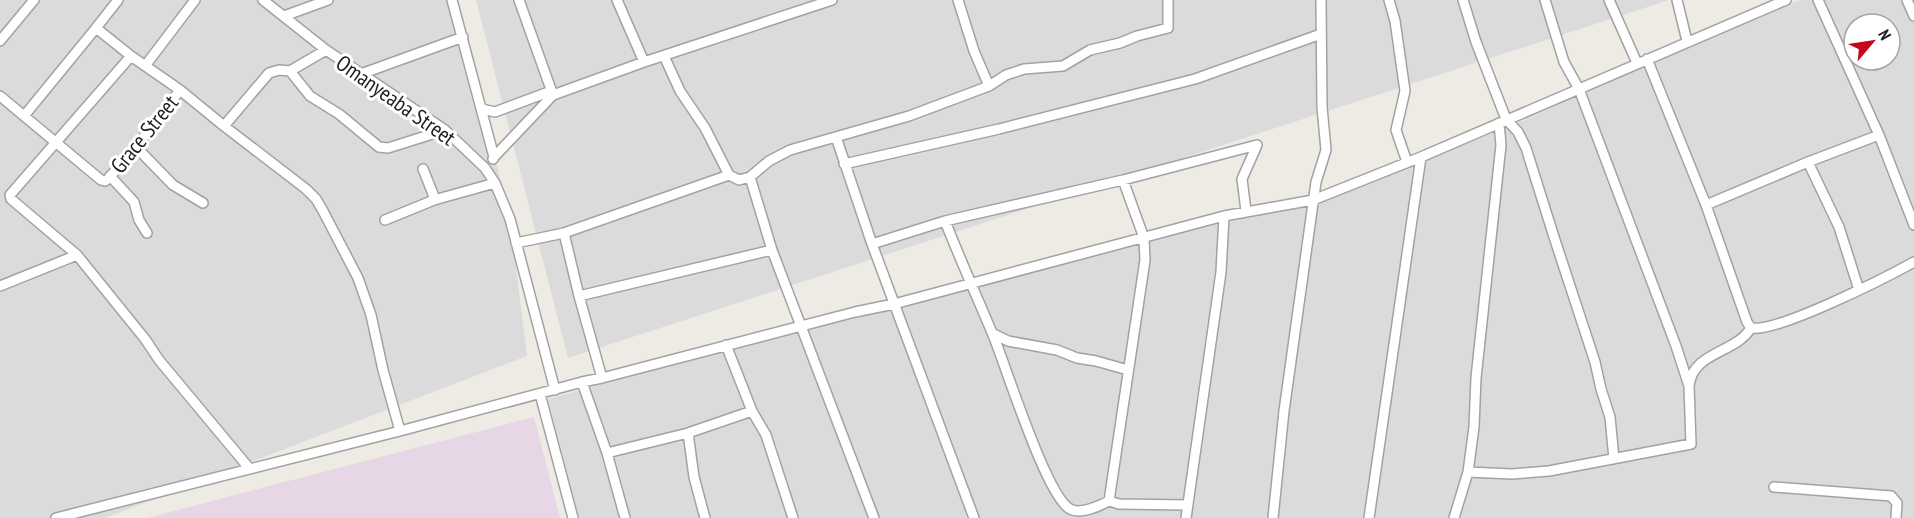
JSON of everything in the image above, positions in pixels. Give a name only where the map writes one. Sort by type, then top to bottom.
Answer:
[{"type":"street","points":[[0,41],[34,0]]},
{"type":"street","points":[[24,116],[118,0]]},
{"type":"street","points":[[145,66],[195,0]]},
{"type":"street","name":"Omanyeaba Street","points":[[263,0],[326,50],[445,130],[485,168],[495,183],[510,219],[555,390]]},
{"type":"street","points":[[284,16],[328,0]]},
{"type":"street","points":[[452,0],[494,157]]},
{"type":"street","points":[[519,0],[552,93]]},
{"type":"street","points":[[617,0],[644,62]]},
{"type":"street","points":[[482,109],[495,112],[832,0]]},
{"type":"street","points":[[958,0],[974,51],[989,86]]},
{"type":"street","points":[[664,56],[680,91],[705,128],[729,174],[739,180],[750,177],[780,154],[909,116],[989,86],[1006,75],[1024,69],[1063,66],[1090,50],[1168,28],[1168,0]]},
{"type":"street","points":[[1273,518],[1284,411],[1313,200],[1326,150],[1322,107],[1321,0]]},
{"type":"street","points":[[1389,0],[1395,21],[1406,91],[1396,130],[1407,162]]},
{"type":"street","points":[[1454,518],[1468,472],[1474,427],[1476,378],[1503,121],[1463,0]]},
{"type":"street","points":[[1545,0],[1564,62],[1579,89],[1689,386]]},
{"type":"street","points":[[1609,0],[1642,61],[1706,205],[1751,328],[1758,329],[1783,322],[1859,290],[1914,262]]},
{"type":"street","points":[[1677,0],[1687,41]]},
{"type":"street","points":[[56,518],[726,345],[894,304],[1224,216],[1313,200],[1421,157],[1786,0]]},
{"type":"street","points":[[1818,0],[1879,135],[1914,225]]},
{"type":"street","points":[[1907,0],[1914,16]]},
{"type":"street","name":"Grace Street","points":[[0,96],[105,181],[136,147],[180,90],[96,28]]},
{"type":"street","points":[[844,164],[999,129],[1195,79],[1322,34]]},
{"type":"street","points":[[361,74],[463,37]]},
{"type":"street","points":[[224,126],[269,73],[290,70],[326,50]]},
{"type":"street","points":[[10,195],[131,56]]},
{"type":"street","points":[[290,70],[310,96],[339,114],[379,147],[388,148],[445,130]]},
{"type":"street","points":[[180,90],[316,199],[347,253],[365,296],[382,370],[400,431]]},
{"type":"street","points":[[485,168],[552,93]]},
{"type":"street","points":[[1503,121],[1518,132],[1526,148],[1595,362],[1610,417],[1614,459]]},
{"type":"street","points":[[1706,205],[1879,135]]},
{"type":"street","points":[[836,137],[872,244],[974,518]]},
{"type":"street","points":[[872,244],[945,221],[1123,180],[1257,145],[1243,174],[1246,211]]},
{"type":"street","points":[[136,147],[173,185],[203,203]]},
{"type":"street","points":[[1369,518],[1421,157]]},
{"type":"street","points":[[1808,162],[1839,227],[1859,290]]},
{"type":"street","points":[[423,169],[434,200]]},
{"type":"street","points":[[516,243],[564,233],[729,174]]},
{"type":"street","points":[[110,177],[134,202],[147,233]]},
{"type":"street","points":[[750,177],[772,250],[874,518]]},
{"type":"street","points":[[1109,501],[1145,260],[1144,238],[1123,180]]},
{"type":"street","points":[[385,220],[434,200],[495,183]]},
{"type":"street","points":[[0,190],[10,195],[15,203],[76,255],[249,468]]},
{"type":"street","points":[[1186,518],[1221,272],[1224,216]]},
{"type":"street","points":[[945,221],[992,333],[1044,469],[1063,502],[1072,510],[1078,511]]},
{"type":"street","points":[[564,233],[602,378]]},
{"type":"street","points":[[579,296],[772,250]]},
{"type":"street","points":[[0,286],[76,255]]},
{"type":"street","points":[[1468,472],[1512,474],[1549,471],[1691,444],[1690,378],[1702,360],[1741,340],[1751,328]]},
{"type":"street","points":[[992,333],[1008,341],[1057,350],[1077,358],[1128,370]]},
{"type":"street","points":[[726,345],[752,411],[766,435],[793,518]]},
{"type":"street","points":[[582,382],[607,453],[625,518]]},
{"type":"street","points":[[540,394],[573,518]]},
{"type":"street","points":[[607,453],[688,434],[752,411]]},
{"type":"street","points":[[688,434],[694,477],[705,518]]},
{"type":"street","points":[[1774,487],[1891,496],[1897,504],[1896,518]]},
{"type":"street","points":[[1066,518],[1078,511],[1109,501],[1119,504],[1188,505]]},
{"type":"shaded area","points":[[0,0],[456,0],[510,219],[527,356],[105,518],[0,518]]},
{"type":"shaded area","points":[[476,0],[1669,0],[568,358]]},
{"type":"shaded area","points":[[1800,0],[1914,0],[1914,518],[579,518],[548,399],[799,329],[1183,231],[1307,204],[1349,192],[1532,117],[1672,53]]},
{"type":"shaded area","points":[[534,417],[560,518],[147,518]]}]
